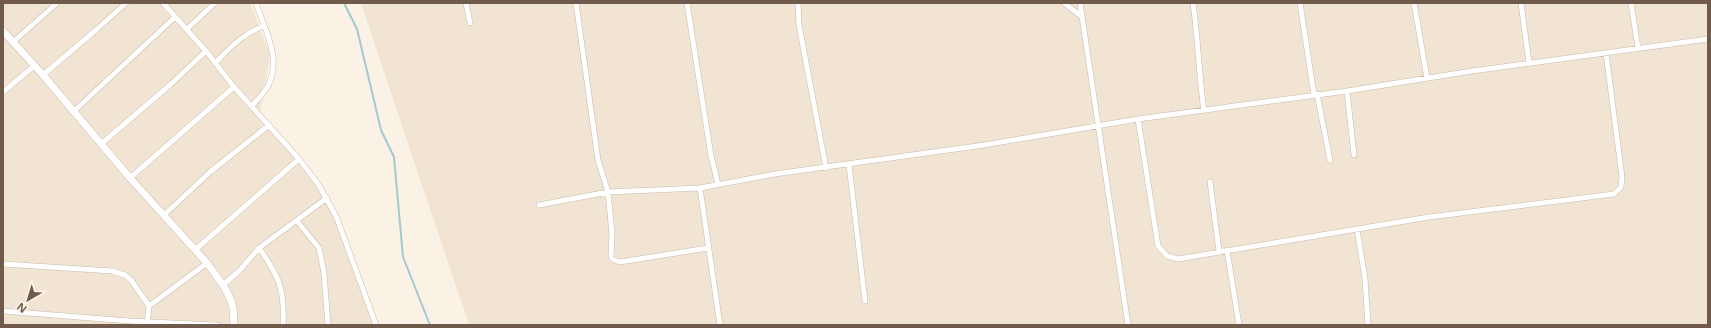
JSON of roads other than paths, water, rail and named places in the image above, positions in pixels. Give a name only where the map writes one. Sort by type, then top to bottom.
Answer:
[{"type":"main road","points":[[3,31],[43,75],[130,178],[207,263],[223,285],[233,307],[234,325]]},
{"type":"street","points":[[13,42],[57,3]]},
{"type":"street","points":[[43,75],[126,3]]},
{"type":"street","points":[[163,3],[206,51],[234,87],[299,159],[318,184],[336,216],[376,325]]},
{"type":"street","points":[[187,30],[215,3]]},
{"type":"street","points":[[252,106],[267,87],[274,70],[273,50],[256,3]]},
{"type":"street","points":[[466,3],[470,23]]},
{"type":"street","points":[[576,3],[598,160],[608,192],[612,234],[611,257],[620,262],[708,248]]},
{"type":"street","points":[[687,3],[711,156],[718,184]]},
{"type":"street","points":[[798,3],[799,25],[826,168]]},
{"type":"street","points":[[1064,3],[1081,16]]},
{"type":"street","points":[[1080,3],[1128,325]]},
{"type":"street","points":[[1193,3],[1204,111]]},
{"type":"street","points":[[1300,3],[1316,95],[1330,160]]},
{"type":"street","points":[[1414,3],[1427,78]]},
{"type":"street","points":[[1521,3],[1529,63]]},
{"type":"street","points":[[1631,3],[1638,48]]},
{"type":"street","points":[[73,112],[175,17]]},
{"type":"street","points":[[215,63],[240,38],[253,30],[264,26]]},
{"type":"street","points":[[539,205],[608,192],[700,188],[1138,119],[1204,111],[1529,63],[1708,39]]},
{"type":"street","points":[[101,144],[171,84],[206,51]]},
{"type":"street","points":[[1138,119],[1158,246],[1164,254],[1171,258],[1178,259],[1219,251],[1461,213],[1606,196],[1618,191],[1622,182],[1622,177],[1606,53]]},
{"type":"street","points":[[3,92],[34,66]]},
{"type":"street","points":[[130,178],[234,87]]},
{"type":"street","points":[[1346,91],[1354,155]]},
{"type":"street","points":[[164,215],[210,172],[269,125]]},
{"type":"street","points":[[195,250],[299,159]]},
{"type":"street","points":[[849,165],[865,300]]},
{"type":"street","points":[[1210,182],[1219,251]]},
{"type":"street","points":[[700,188],[720,325]]},
{"type":"street","points":[[223,285],[239,272],[259,248],[327,198]]},
{"type":"street","points":[[297,221],[319,248],[324,273],[328,325]]},
{"type":"street","points":[[1357,229],[1365,280],[1368,325]]},
{"type":"street","points":[[259,248],[274,271],[281,287],[283,301],[283,325]]},
{"type":"street","points":[[1227,250],[1239,325]]},
{"type":"street","points":[[149,306],[207,263]]},
{"type":"street","points":[[3,264],[112,271],[125,275],[131,280],[149,306],[147,323]]},
{"type":"street","points":[[3,311],[147,323],[217,325]]},
{"type":"waterway","points":[[344,3],[357,29],[381,130],[394,157],[403,257],[430,325]]}]
